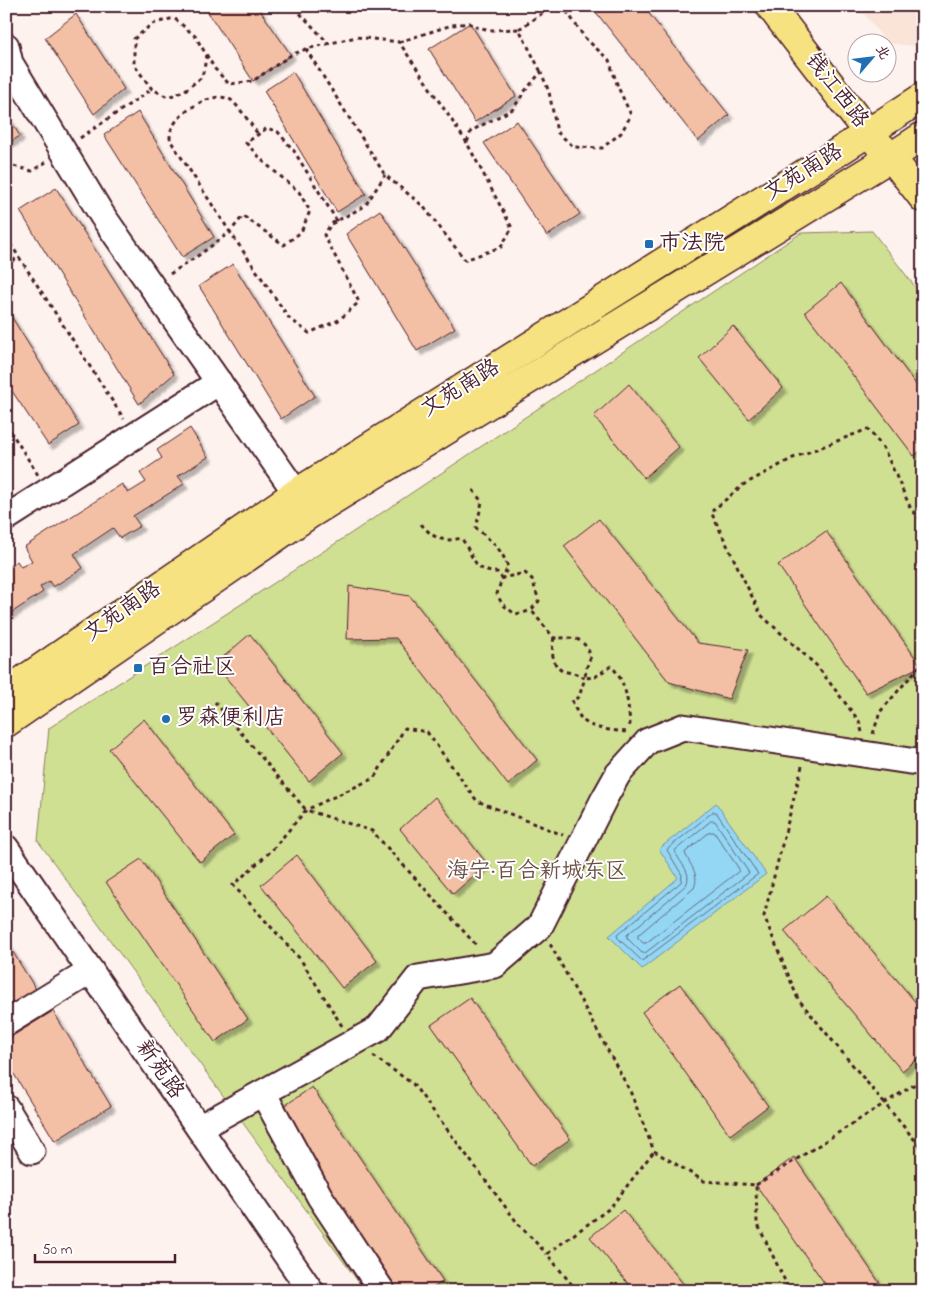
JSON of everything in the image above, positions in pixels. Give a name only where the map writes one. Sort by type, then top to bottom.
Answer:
[{"type":"main road","name":"钱江西路","points":[[770,6],[868,133],[891,157],[923,198]]},
{"type":"main road","name":"文苑南路","points":[[6,692],[303,504],[923,97]]},
{"type":"main road","name":"文苑南路","points":[[6,723],[303,504],[891,157],[923,136]]},
{"type":"street","points":[[6,46],[10,63],[102,215],[303,504]]},
{"type":"street","points":[[6,518],[219,382]]},
{"type":"street","points":[[199,1128],[378,1029],[418,978],[495,965],[540,926],[634,740],[648,741],[683,727],[923,763]]},
{"type":"street","name":"新苑路","points":[[6,848],[311,1291]]},
{"type":"street","points":[[6,1023],[90,971]]},
{"type":"street","points":[[263,1093],[320,1197],[382,1291]]},
{"type":"street","points":[[6,1108],[32,1151]]},
{"type":"path","points":[[322,6],[296,9],[328,44]]},
{"type":"path","points":[[369,6],[387,12],[428,6]]},
{"type":"path","points":[[207,55],[202,77],[184,91],[168,97],[152,89],[134,65],[134,39],[152,24],[174,18],[194,36],[207,55],[215,68],[229,84],[253,81],[291,55],[306,48],[356,37],[399,42],[452,25],[470,23],[472,26],[491,30],[520,29],[553,6]]},
{"type":"path","points":[[520,29],[549,92],[557,132],[574,147],[602,148],[621,134],[631,115],[618,87],[610,60],[585,38],[563,6]]},
{"type":"path","points":[[306,48],[385,175],[423,206],[465,260],[501,247],[512,228],[496,194],[467,143],[399,42]]},
{"type":"path","points":[[467,143],[471,131],[512,108],[541,72]]},
{"type":"path","points":[[258,134],[231,100],[217,96],[201,102],[183,114],[172,128],[170,140],[288,318],[310,333],[339,320],[360,302],[324,235],[331,224],[365,206],[385,175]]},
{"type":"path","points":[[152,285],[199,255],[230,232],[243,216],[284,244],[300,232],[310,211],[299,192],[266,164],[246,143],[267,128],[278,132],[294,151],[337,221]]},
{"type":"path","points":[[6,237],[135,436]]},
{"type":"path","points":[[6,266],[18,257]]},
{"type":"path","points":[[6,424],[48,492]]},
{"type":"path","points":[[867,754],[859,721],[853,713],[816,666],[761,615],[712,512],[743,484],[793,458],[868,428],[884,449],[911,509],[923,522]]},
{"type":"path","points":[[473,490],[482,502],[476,528],[495,544],[504,556],[508,568],[502,578],[497,594],[502,604],[515,614],[531,610],[539,601],[532,579],[525,573],[502,578]]},
{"type":"path","points":[[421,524],[429,533],[442,541],[461,538],[468,546],[479,568],[488,572],[497,572],[502,578]]},
{"type":"path","points":[[531,610],[554,638]]},
{"type":"path","points":[[554,638],[577,638],[583,642],[590,656],[579,697],[572,700],[581,719],[587,724],[634,740]]},
{"type":"path","points":[[554,638],[552,648],[556,665],[559,669],[566,672],[573,671],[585,678],[595,678],[611,666],[615,670],[625,688],[634,740]]},
{"type":"path","points":[[867,754],[880,712],[923,662]]},
{"type":"path","points":[[215,702],[306,810],[372,832],[495,965]]},
{"type":"path","points":[[577,1291],[547,1254],[519,1224],[413,1084],[353,1042],[301,960],[233,885],[272,851],[306,810],[374,778],[405,728],[427,732],[477,801],[582,842]]},
{"type":"path","points":[[807,746],[764,916],[798,999],[923,1150]]},
{"type":"path","points":[[540,926],[630,1091],[654,1151],[704,1181],[756,1184],[923,1079]]},
{"type":"path","points":[[547,1254],[610,1208],[654,1151]]},
{"type":"path","points":[[756,1184],[757,1223],[788,1291]]},
{"type":"shaded area","points":[[858,6],[923,6],[923,47],[896,44],[896,32],[878,32]]},
{"type":"green space","name":"海宁·百合新城东区","points":[[872,231],[923,297],[923,1291],[365,1291],[38,841],[49,728],[344,538],[801,233]]},
{"type":"water","points":[[716,803],[766,874],[642,969],[609,936],[678,878],[659,849]]},
{"type":"building","points":[[204,6],[257,6],[291,55],[253,81]]},
{"type":"building","points":[[591,6],[643,6],[729,115],[698,141]]},
{"type":"building","points":[[76,14],[124,89],[94,114],[45,38]]},
{"type":"building","points":[[470,23],[516,96],[475,122],[429,49]]},
{"type":"building","points":[[293,72],[366,194],[337,212],[264,91]]},
{"type":"building","points":[[138,112],[214,237],[182,257],[104,135]]},
{"type":"building","points":[[6,114],[20,136],[6,145]]},
{"type":"building","points":[[517,121],[580,214],[547,236],[484,143]]},
{"type":"building","points":[[56,188],[174,374],[139,404],[20,211]]},
{"type":"building","points":[[380,210],[455,328],[417,351],[346,234]]},
{"type":"building","points":[[233,264],[315,396],[281,419],[199,286]]},
{"type":"building","points":[[841,283],[923,394],[923,449],[914,456],[805,312]]},
{"type":"building","points":[[6,308],[79,425],[48,445],[6,382]]},
{"type":"building","points":[[733,326],[783,388],[749,419],[699,358]]},
{"type":"building","points":[[629,384],[679,447],[644,478],[594,416]]},
{"type":"building","points":[[190,428],[208,457],[178,476],[184,484],[133,516],[140,526],[120,538],[113,528],[74,554],[83,568],[53,587],[49,581],[40,587],[43,592],[8,615],[6,613],[6,568],[17,561],[21,567],[32,561],[24,547],[122,484],[128,493],[146,482],[140,473],[162,458],[157,450]]},
{"type":"building","points":[[599,519],[698,643],[748,650],[729,699],[669,682],[564,546]]},
{"type":"building","points":[[826,531],[921,666],[866,693],[778,565]]},
{"type":"building","points":[[349,586],[410,596],[537,760],[508,785],[396,638],[347,639]]},
{"type":"building","points":[[250,634],[343,753],[309,781],[215,664]]},
{"type":"building","points":[[144,719],[234,835],[200,862],[109,749]]},
{"type":"building","points":[[435,797],[487,864],[453,894],[400,829]]},
{"type":"building","points":[[297,855],[377,961],[342,988],[261,885]]},
{"type":"building","points":[[141,859],[248,1019],[215,1042],[106,882]]},
{"type":"building","points":[[826,896],[923,1011],[923,1054],[902,1071],[784,931]]},
{"type":"building","points":[[6,941],[40,996],[6,1016]]},
{"type":"building","points":[[680,984],[768,1106],[730,1135],[642,1012]]},
{"type":"building","points":[[470,998],[570,1139],[532,1166],[431,1025]]},
{"type":"building","points":[[53,1011],[111,1106],[55,1141],[6,1061],[6,1040]]},
{"type":"building","points":[[312,1087],[443,1281],[429,1291],[399,1291],[277,1111]]},
{"type":"building","points":[[794,1157],[885,1291],[830,1291],[756,1185]]},
{"type":"building","points":[[623,1210],[689,1291],[634,1291],[590,1237]]},
{"type":"place","name":"市法院","points":[[649,244]]},
{"type":"place","name":"百合社区","points":[[138,668]]},
{"type":"place","name":"罗森便利店","points":[[166,719]]}]
